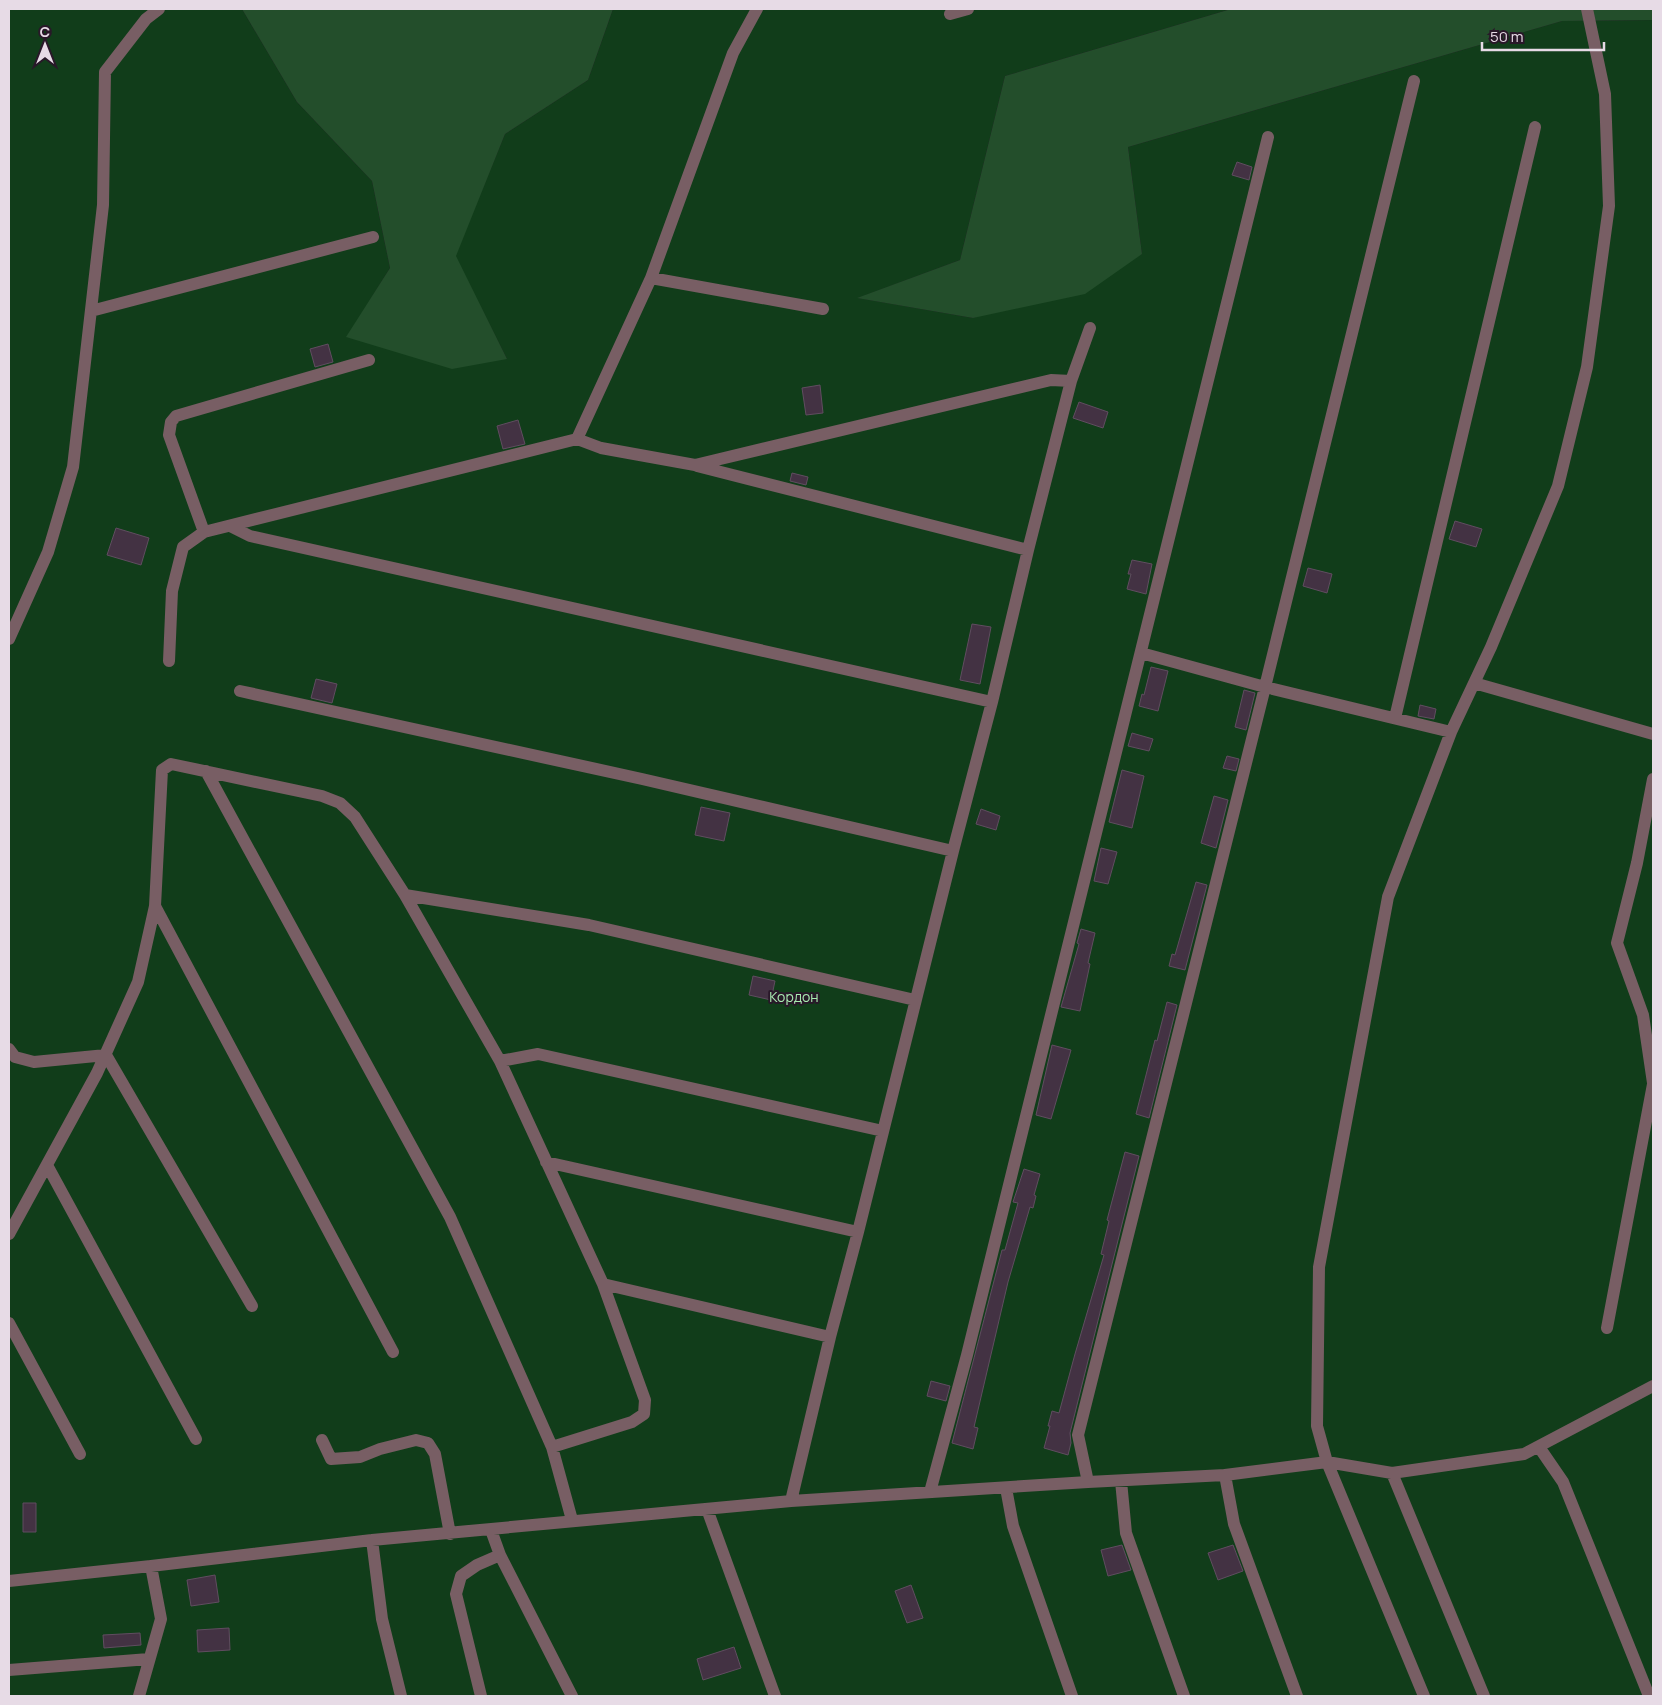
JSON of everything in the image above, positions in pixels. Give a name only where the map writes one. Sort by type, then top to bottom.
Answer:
[{"type":"street","points":[[9,639],[48,552],[73,467],[103,205],[105,72],[146,20],[159,9]]},
{"type":"street","points":[[577,439],[650,278],[733,53],[757,9]]},
{"type":"street","points":[[950,14],[968,9]]},
{"type":"street","points":[[1424,1696],[1327,1462],[1317,1426],[1319,1267],[1388,897],[1451,732],[1491,647],[1558,486],[1587,367],[1609,206],[1605,94],[1587,9]]},
{"type":"street","points":[[1088,1482],[1078,1435],[1414,80]]},
{"type":"street","points":[[1395,718],[1535,127]]},
{"type":"street","points":[[930,1492],[967,1355],[1268,137]]},
{"type":"street","points":[[91,311],[373,237]]},
{"type":"street","points":[[650,278],[823,308]]},
{"type":"street","points":[[791,1501],[830,1337],[992,702],[1071,381],[1090,328]]},
{"type":"street","points":[[204,532],[169,435],[170,422],[176,416],[369,360]]},
{"type":"street","points":[[695,465],[1051,380],[1071,381]]},
{"type":"street","points":[[169,661],[172,591],[183,547],[204,532],[577,439],[601,448],[695,465],[1028,550]]},
{"type":"street","points":[[230,526],[250,536],[683,631],[992,702]]},
{"type":"street","points":[[1141,653],[1265,687],[1451,732]]},
{"type":"street","points":[[1474,683],[1653,734]]},
{"type":"street","points":[[240,692],[622,775],[953,851]]},
{"type":"street","points":[[9,1234],[106,1055],[138,982],[155,906],[162,770],[170,764],[322,796],[340,803],[355,817],[405,895],[500,1061],[603,1284],[645,1400],[644,1414],[632,1422],[552,1447]]},
{"type":"street","points":[[206,771],[450,1217],[552,1447],[572,1520]]},
{"type":"street","points":[[1607,1328],[1653,1083],[1643,1015],[1617,943],[1637,863],[1653,779]]},
{"type":"street","points":[[405,895],[590,925],[916,1000]]},
{"type":"street","points":[[155,906],[394,1352]]},
{"type":"street","points":[[9,1049],[16,1057],[34,1062],[106,1055]]},
{"type":"street","points":[[500,1061],[538,1054],[883,1131]]},
{"type":"street","points":[[106,1055],[252,1306]]},
{"type":"street","points":[[546,1162],[858,1232]]},
{"type":"street","points":[[47,1165],[196,1439]]},
{"type":"street","points":[[603,1284],[830,1337]]},
{"type":"street","points":[[9,1323],[80,1454]]},
{"type":"street","points":[[9,1581],[372,1540],[791,1501],[1225,1475],[1327,1462],[1392,1473],[1524,1454],[1653,1386]]},
{"type":"street","points":[[322,1440],[331,1459],[360,1457],[380,1449],[416,1440],[428,1443],[436,1454],[450,1534]]},
{"type":"street","points":[[1539,1447],[1562,1482],[1648,1696]]},
{"type":"street","points":[[1392,1473],[1484,1696]]},
{"type":"street","points":[[1225,1475],[1234,1524],[1297,1696]]},
{"type":"street","points":[[1121,1481],[1126,1533],[1184,1696]]},
{"type":"street","points":[[1006,1488],[1014,1526],[1072,1696]]},
{"type":"street","points":[[707,1509],[775,1696]]},
{"type":"street","points":[[491,1530],[500,1555],[572,1696]]},
{"type":"street","points":[[372,1540],[382,1619],[400,1696]]},
{"type":"street","points":[[481,1696],[456,1594],[462,1576],[477,1565],[500,1555]]},
{"type":"street","points":[[139,1696],[160,1619],[151,1566]]},
{"type":"street","points":[[9,1670],[149,1659]]},
{"type":"green space","name":"Кордон","points":[[9,9],[242,9],[297,102],[372,181],[390,268],[347,337],[507,359],[455,256],[505,134],[588,80],[613,9],[1231,9],[1005,76],[960,260],[858,298],[973,318],[1142,254],[1128,147],[1562,21],[1653,20],[1653,1696],[9,1696]]},
{"type":"green space","points":[[242,9],[613,9],[588,80],[505,134],[456,256],[507,359],[452,369],[346,337],[390,268],[372,181],[297,102]]},
{"type":"green space","points":[[1231,9],[1653,9],[1653,20],[1562,21],[1128,147],[1142,254],[1085,294],[973,318],[857,298],[960,260],[1005,76]]},
{"type":"building","points":[[1237,162],[1252,167],[1249,180],[1232,175]]},
{"type":"building","points":[[328,344],[333,362],[315,367],[310,349]]},
{"type":"building","points":[[820,385],[823,413],[806,415],[802,388]]},
{"type":"building","points":[[1079,402],[1108,412],[1103,428],[1073,418]]},
{"type":"building","points":[[518,420],[525,444],[503,449],[497,426]]},
{"type":"building","points":[[792,473],[808,477],[806,485],[790,481]]},
{"type":"building","points":[[1455,521],[1482,529],[1476,547],[1449,539]]},
{"type":"building","points":[[116,528],[149,538],[141,565],[107,555]]},
{"type":"building","points":[[1132,560],[1152,564],[1146,594],[1127,589],[1131,574],[1128,574]]},
{"type":"building","points":[[1308,568],[1332,574],[1327,593],[1303,586]]},
{"type":"building","points":[[972,624],[991,627],[980,684],[960,680]]},
{"type":"building","points":[[1151,667],[1168,671],[1158,711],[1139,706],[1142,694],[1144,695]]},
{"type":"building","points":[[316,679],[337,684],[332,703],[311,698]]},
{"type":"building","points":[[1244,690],[1255,693],[1246,730],[1235,727]]},
{"type":"building","points":[[1420,705],[1436,709],[1434,719],[1418,716]]},
{"type":"building","points":[[1132,733],[1153,739],[1149,751],[1128,746]]},
{"type":"building","points":[[1227,756],[1239,759],[1236,771],[1223,768]]},
{"type":"building","points":[[1122,770],[1144,776],[1132,828],[1109,822]]},
{"type":"building","points":[[1214,796],[1228,800],[1216,848],[1201,843]]},
{"type":"building","points":[[701,807],[730,813],[724,841],[695,835]]},
{"type":"building","points":[[981,809],[1000,816],[996,830],[976,824]]},
{"type":"building","points":[[1101,848],[1117,852],[1108,884],[1094,881]]},
{"type":"building","points":[[1196,882],[1207,885],[1185,970],[1169,966],[1172,954],[1175,955]]},
{"type":"building","points":[[1081,929],[1095,933],[1080,1011],[1061,1007],[1079,944],[1077,943]]},
{"type":"building","points":[[753,976],[775,981],[771,1000],[749,995]]},
{"type":"building","points":[[1167,1002],[1177,1005],[1149,1118],[1136,1114]]},
{"type":"building","points":[[1052,1045],[1071,1050],[1051,1119],[1036,1115]]},
{"type":"building","points":[[1125,1152],[1139,1156],[1070,1433],[1071,1443],[1068,1455],[1044,1448],[1050,1426],[1048,1426],[1052,1411],[1059,1413],[1104,1255],[1101,1254],[1109,1221],[1107,1220]]},
{"type":"building","points":[[1024,1169],[1040,1174],[1034,1195],[1036,1196],[1033,1208],[1030,1207],[1008,1282],[974,1427],[978,1428],[973,1449],[952,1443],[1002,1250],[1005,1250],[1018,1203],[1013,1202]]},
{"type":"building","points":[[931,1381],[950,1386],[946,1401],[927,1396]]},
{"type":"building","points":[[23,1503],[36,1503],[36,1532],[23,1532]]},
{"type":"building","points":[[1122,1545],[1131,1570],[1108,1576],[1101,1550]]},
{"type":"building","points":[[1233,1545],[1243,1571],[1218,1580],[1208,1553]]},
{"type":"building","points":[[215,1575],[219,1602],[191,1606],[187,1580]]},
{"type":"building","points":[[911,1585],[923,1618],[907,1623],[895,1591]]},
{"type":"building","points":[[229,1628],[230,1650],[198,1652],[197,1630]]},
{"type":"building","points":[[140,1633],[141,1645],[104,1648],[103,1635]]},
{"type":"building","points":[[734,1647],[741,1668],[703,1680],[697,1659]]}]
